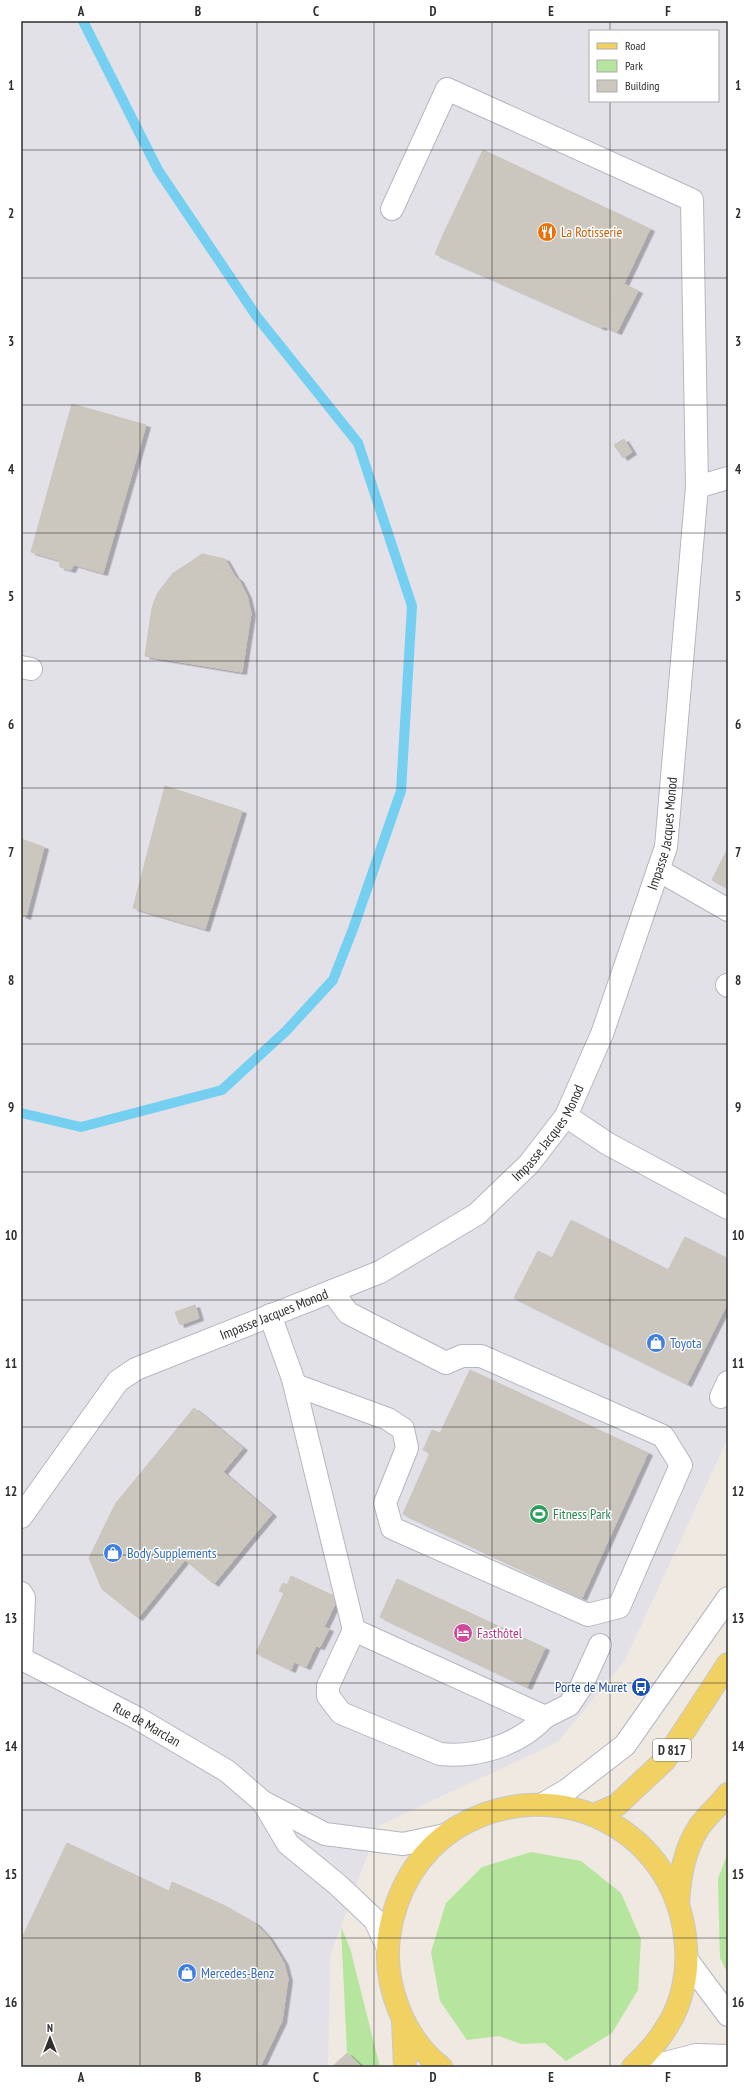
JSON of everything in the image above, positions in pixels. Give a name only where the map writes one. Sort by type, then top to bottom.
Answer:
[{"type":"main road","name":"D 817","points":[[594,1815],[617,1805],[665,1760],[728,1664]]},
{"type":"main road","points":[[678,1903],[679,1882],[683,1862],[690,1844],[700,1826],[728,1794]]},
{"type":"main road","points":[[441,2067],[418,2044],[402,2018],[390,1984],[388,1948],[392,1915],[404,1885],[422,1858],[445,1835],[475,1817],[508,1806],[543,1804],[569,1807],[594,1815],[630,1835],[659,1866],[678,1903],[686,1931],[687,1960],[682,1993],[669,2024],[651,2050],[633,2067]]},
{"type":"main road","points":[[402,2018],[405,2067]]},
{"type":"street","name":"Impasse Jacques Monod","points":[[21,1517],[118,1381],[136,1369],[270,1314],[380,1272],[477,1214],[528,1164],[566,1116],[602,1034],[666,847],[698,487],[692,200],[447,89],[392,209]]},
{"type":"street","points":[[698,487],[728,478]]},
{"type":"street","points":[[658,870],[728,910]]},
{"type":"street","points":[[566,1116],[608,1144],[728,1208]]},
{"type":"street","points":[[295,1385],[388,1420],[403,1428],[407,1448],[385,1503],[392,1528],[588,1615],[619,1607],[681,1465],[663,1436],[481,1356],[462,1356],[446,1363],[348,1313],[332,1291]]},
{"type":"street","points":[[270,1314],[295,1385],[354,1630],[328,1686],[328,1696],[341,1713],[440,1754],[470,1755],[503,1744],[535,1728],[545,1717],[569,1705],[581,1687],[600,1645]]},
{"type":"street","points":[[21,1593],[24,1598],[22,1660]]},
{"type":"street","name":"D 817","points":[[543,1804],[567,1790],[625,1745],[728,1598]]},
{"type":"street","points":[[354,1630],[545,1717]]},
{"type":"street","name":"Rue de Marclan","points":[[22,1660],[137,1718],[226,1771],[263,1802],[325,1834],[402,1844],[445,1835]]},
{"type":"street","name":"Rue de Marclan","points":[[263,1802],[288,1844],[338,1885],[375,1920],[388,1948]]},
{"type":"street","points":[[687,1960],[728,2015]]},
{"type":"street","points":[[650,2067],[696,2055],[728,2056]]},
{"type":"shaded area","points":[[21,21],[728,21],[728,1438],[625,1660],[558,1742],[378,1826],[330,1956],[328,2067],[21,2067]]},
{"type":"green space","points":[[531,1852],[581,1861],[621,1893],[641,1939],[638,1990],[612,2033],[566,2061],[545,2043],[521,2044],[499,2036],[467,2040],[440,2001],[431,1952],[446,1903],[482,1867]]},
{"type":"green space","points":[[728,1852],[728,1974],[720,1958],[718,1879]]},
{"type":"green space","points":[[341,1927],[350,1948],[380,2067],[362,2067],[347,2053]]},
{"type":"building","name":"La Rotisserie","points":[[483,150],[650,229],[610,313],[555,287],[548,300],[464,262],[471,248],[443,235]]},
{"type":"building","points":[[443,235],[471,248],[464,262],[548,300],[555,287],[610,313],[624,284],[638,291],[617,332],[603,326],[602,328],[435,254]]},
{"type":"building","points":[[72,404],[146,425],[103,573],[31,552]]},
{"type":"building","points":[[624,439],[632,452],[623,458],[614,445]]},
{"type":"building","points":[[202,554],[225,559],[234,575],[222,568],[203,563],[186,565]]},
{"type":"building","points":[[59,560],[74,564],[71,570],[60,567]]},
{"type":"building","points":[[196,563],[213,566],[231,573],[239,580],[247,596],[251,613],[242,672],[145,656],[152,608],[157,594],[173,573],[186,565]]},
{"type":"building","points":[[165,786],[242,811],[205,929],[133,908]]},
{"type":"building","points":[[21,839],[44,847],[26,917],[21,915]]},
{"type":"building","points":[[728,848],[728,888],[712,880]]},
{"type":"building","name":"Toyota","points":[[571,1220],[668,1270],[685,1237],[728,1259],[728,1302],[687,1384],[514,1298],[538,1251],[552,1258]]},
{"type":"building","points":[[195,1305],[199,1318],[180,1325],[175,1312]]},
{"type":"building","points":[[470,1370],[648,1453],[582,1598],[403,1514],[430,1453],[423,1450],[432,1430],[440,1433]]},
{"type":"building","points":[[194,1408],[243,1448],[223,1472],[272,1514],[251,1539],[222,1514],[185,1560],[151,1532],[146,1539],[136,1531],[129,1540],[106,1523],[116,1503]]},
{"type":"building","points":[[222,1514],[251,1539],[214,1584],[185,1560]]},
{"type":"building","points":[[106,1523],[129,1540],[136,1531],[146,1539],[151,1532],[185,1560],[138,1618],[102,1589],[89,1558]]},
{"type":"building","points":[[291,1576],[338,1598],[324,1627],[329,1629],[320,1647],[316,1646],[306,1667],[294,1662],[291,1670],[256,1653],[284,1593],[279,1591],[283,1583],[287,1585]]},
{"type":"building","name":"Fasthôtel","points":[[397,1579],[545,1648],[527,1687],[380,1617]]},
{"type":"building","points":[[67,1843],[156,1885],[70,2067],[21,2067],[21,1940]]},
{"type":"building","points":[[172,1882],[223,1905],[256,1924],[269,1938],[284,1963],[288,1979],[282,2021],[260,2067],[250,2067],[273,2019],[245,1927],[169,1891]]},
{"type":"building","name":"Mercedes-Benz","points":[[156,1885],[245,1927],[273,2019],[250,2067],[70,2067]]},
{"type":"building","points":[[347,2053],[362,2067],[332,2067]]},
{"type":"waterway","points":[[21,1113],[81,1127],[222,1090],[286,1031],[333,980],[353,929],[401,791],[412,606],[358,443],[257,317],[158,170],[83,21]]},
{"type":"place","name":"La Rotisserie","points":[[547,232]]},
{"type":"place","name":"Toyota","points":[[656,1343]]},
{"type":"place","name":"Fitness Park","points":[[539,1514]]},
{"type":"place","name":"Body Supplements","points":[[113,1553]]},
{"type":"place","name":"Fasthôtel","points":[[463,1633]]},
{"type":"place","name":"Porte de Muret","points":[[641,1687]]},
{"type":"place","name":"Mercedes-Benz","points":[[187,1973]]}]
